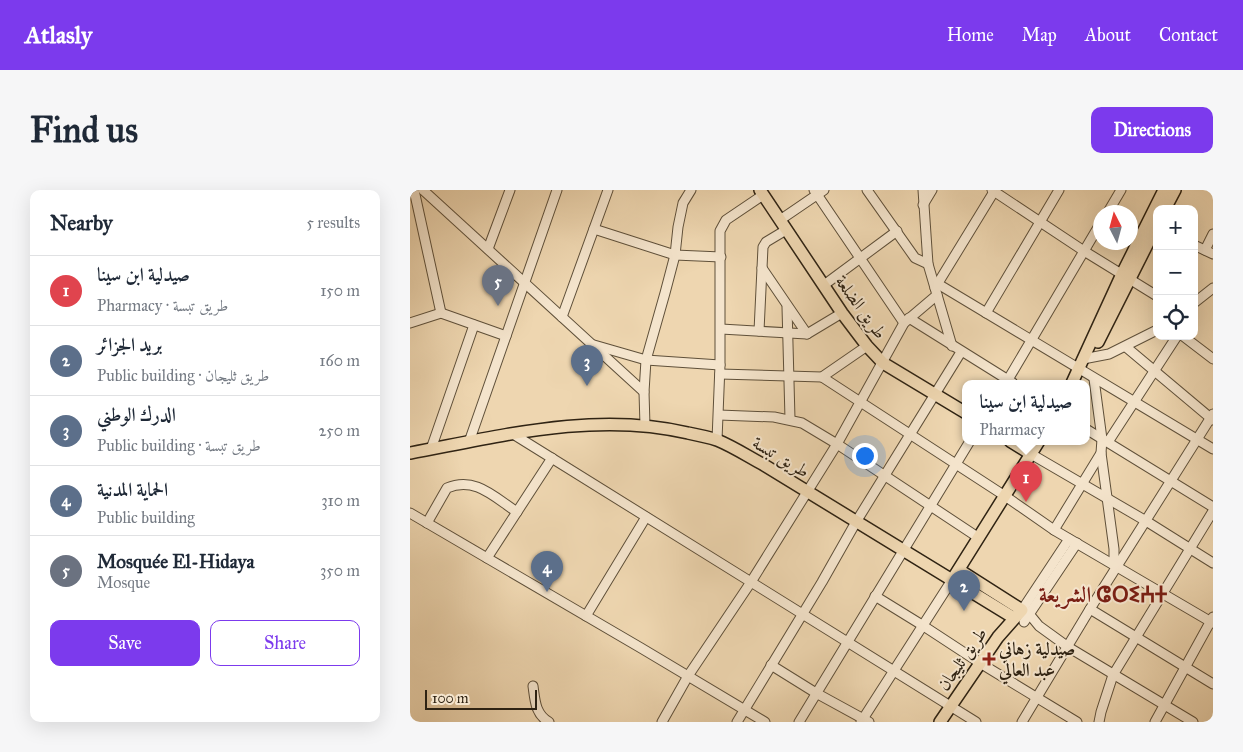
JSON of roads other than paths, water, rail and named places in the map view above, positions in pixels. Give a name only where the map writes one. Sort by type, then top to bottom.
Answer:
[{"type":"main road","points":[[1127,277],[1164,190]]},
{"type":"main road","points":[[1167,205],[1175,190]]},
{"type":"main road","name":"طريق الضلعة","points":[[762,192],[842,313],[867,346],[883,363],[962,411]]},
{"type":"main road","points":[[1080,369],[1127,277],[1153,232]]},
{"type":"main road","name":"طريق تبسة","points":[[410,452],[560,427],[604,424],[645,426],[674,430],[717,440],[764,466],[952,580]]},
{"type":"main road","points":[[1016,445],[1031,454]]},
{"type":"main road","points":[[952,580],[1037,445]]},
{"type":"main road","points":[[959,570],[1022,616]]},
{"type":"main road","name":"طريق ثليجان","points":[[940,722],[980,663],[1022,616],[952,580]]},
{"type":"street","points":[[414,190],[441,313]]},
{"type":"street","points":[[423,190],[644,392]]},
{"type":"street","points":[[488,249],[510,190]]},
{"type":"street","points":[[469,442],[557,190]]},
{"type":"street","points":[[562,317],[608,190]]},
{"type":"street","points":[[645,426],[644,392],[646,360],[675,255],[683,203],[685,196],[691,190]]},
{"type":"street","points":[[867,190],[915,258],[928,264]]},
{"type":"street","points":[[922,190],[928,264],[937,289],[952,346]]},
{"type":"street","points":[[923,205],[932,190]]},
{"type":"street","points":[[662,722],[688,676],[751,582],[837,444],[907,321],[937,289],[994,190],[1084,251],[1155,295]]},
{"type":"street","points":[[986,313],[1059,190]]},
{"type":"street","points":[[1112,205],[1121,190]]},
{"type":"street","points":[[717,440],[721,329],[720,231],[726,220],[762,192]]},
{"type":"street","points":[[759,331],[764,244],[818,192],[861,259],[907,321],[952,346],[1006,380]]},
{"type":"street","points":[[594,229],[675,255],[721,257]]},
{"type":"street","points":[[824,285],[897,231]]},
{"type":"street","points":[[1209,252],[1213,234]]},
{"type":"street","points":[[1010,380],[1093,236]]},
{"type":"street","points":[[762,268],[807,334]]},
{"type":"street","points":[[937,289],[986,313],[1213,449]]},
{"type":"street","points":[[1198,301],[1211,293]]},
{"type":"street","points":[[787,307],[790,419]]},
{"type":"street","points":[[410,322],[441,313],[506,336]]},
{"type":"street","points":[[721,329],[807,334],[842,313]]},
{"type":"street","points":[[430,449],[474,325]]},
{"type":"street","points":[[1080,369],[1153,332]]},
{"type":"street","points":[[1054,530],[1101,453],[1105,440],[1174,340]]},
{"type":"street","points":[[1189,340],[1213,359]]},
{"type":"street","points":[[591,344],[646,360],[720,365]]},
{"type":"street","points":[[822,377],[867,346]]},
{"type":"street","points":[[1022,722],[1115,566],[1212,417],[1126,347]]},
{"type":"street","points":[[736,722],[961,352]]},
{"type":"street","points":[[720,374],[822,377],[1054,530],[1212,620],[1185,665],[1155,722]]},
{"type":"street","points":[[1094,379],[1105,440]]},
{"type":"street","points":[[719,415],[774,417],[802,423],[979,538]]},
{"type":"street","points":[[1090,431],[1213,506]]},
{"type":"street","points":[[513,434],[976,722]]},
{"type":"street","points":[[799,722],[968,445]]},
{"type":"street","points":[[1101,453],[1115,566]]},
{"type":"street","points":[[1031,454],[1146,521],[1213,563]]},
{"type":"street","points":[[487,558],[552,458]]},
{"type":"street","points":[[426,523],[447,488],[462,484],[471,484],[479,487],[517,512]]},
{"type":"street","points":[[1100,722],[1100,712],[1113,675],[1213,511]]},
{"type":"street","points":[[410,513],[765,722]]},
{"type":"street","points":[[586,616],[646,516]]},
{"type":"street","points":[[1073,541],[1022,616],[1113,675],[1193,722]]},
{"type":"street","points":[[771,665],[865,721],[893,671],[952,580]]},
{"type":"street","points":[[875,596],[1077,722]]},
{"type":"street","points":[[1090,609],[1185,665],[1213,684]]},
{"type":"street","points":[[533,686],[537,710],[549,722]]},
{"type":"place","name":"Mosquée El-Hidaya","points":[[498,306]]},
{"type":"place","name":"الدرك الوطني","points":[[587,386]]},
{"type":"place","name":"صيدلية ابن سينا","points":[[1026,502]]},
{"type":"place","name":"الحماية المدنية","points":[[547,592]]},
{"type":"place","name":"بريد الجزائر","points":[[964,611]]},
{"type":"place","name":"صيدلية زهاني عبد العالي","points":[[989,659]]},
{"type":"district","name":"الشريعة ⵛⵔⵉⵄⵜ","points":[[1103,594]]}]
